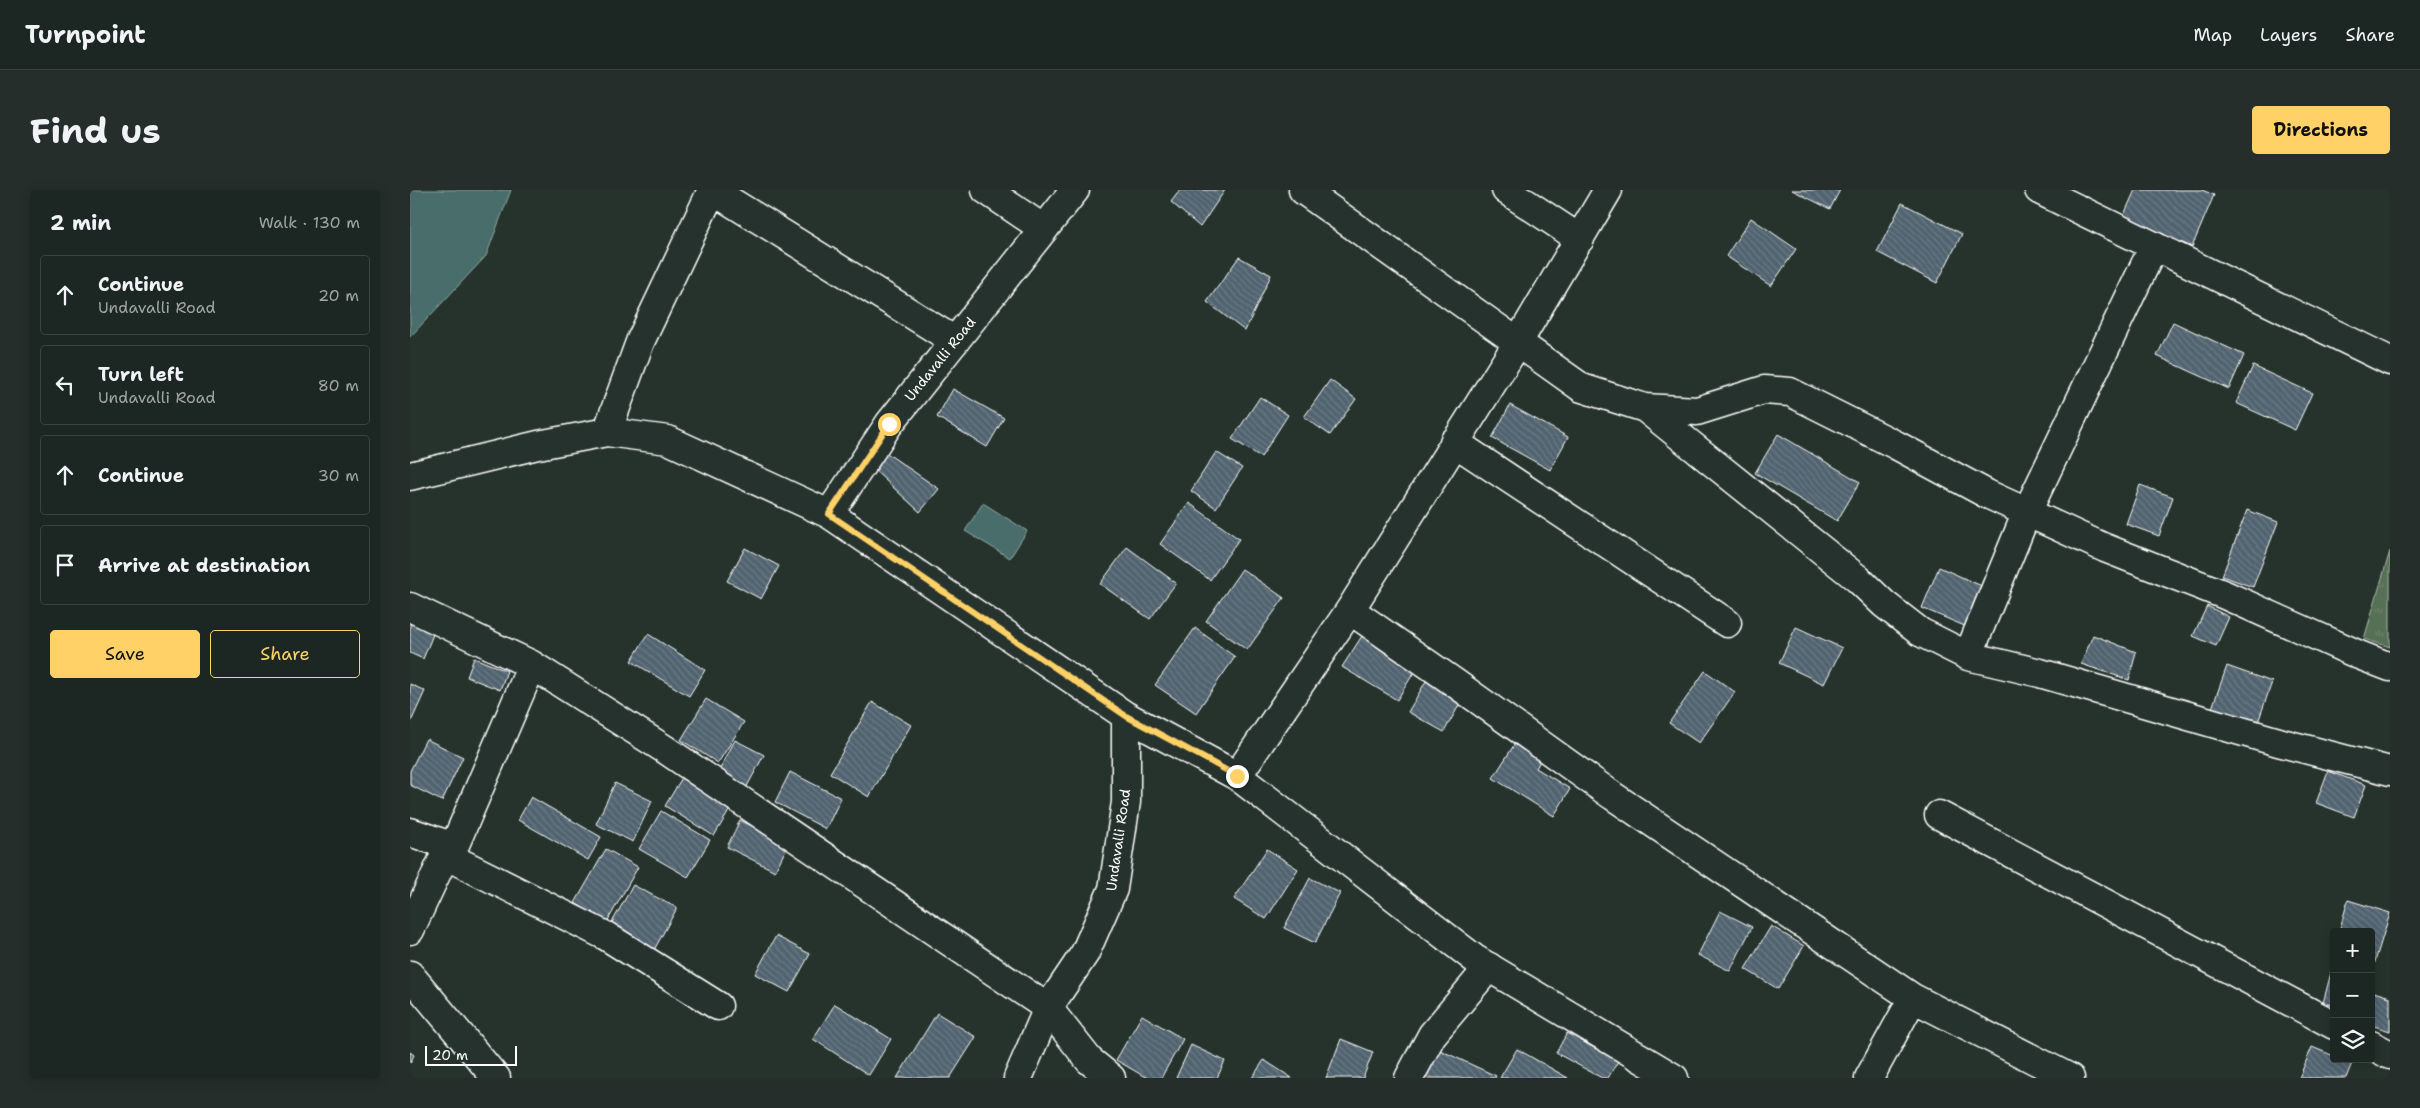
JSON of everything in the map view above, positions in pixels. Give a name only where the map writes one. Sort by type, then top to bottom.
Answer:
[{"type":"street","points":[[606,432],[640,342],[712,190],[955,341]]},
{"type":"street","points":[[986,190],[1044,229]]},
{"type":"street","name":"Undavalli Road","points":[[829,514],[889,424],[1075,190]]},
{"type":"street","points":[[1303,190],[1517,344],[1582,388],[1645,408],[1697,411],[1764,390],[1790,392],[1896,445],[1987,494],[2106,548],[2225,595],[2359,656],[2390,667]]},
{"type":"street","points":[[1506,190],[1580,240]]},
{"type":"street","points":[[1237,776],[1350,610],[1517,344],[1608,190]]},
{"type":"street","points":[[2039,190],[2390,361]]},
{"type":"street","points":[[1968,656],[2027,512],[2154,246]]},
{"type":"street","points":[[1645,408],[1858,579],[1884,604],[1920,632],[1968,656],[2040,673],[2282,743],[2390,771]]},
{"type":"street","points":[[410,476],[538,445],[606,432],[668,440],[829,514],[1126,716],[1237,776],[1475,959],[1674,1078]]},
{"type":"street","points":[[1454,442],[1727,623]]},
{"type":"street","points":[[410,607],[532,666],[666,750],[1048,1008],[1089,1060],[1111,1078]]},
{"type":"street","points":[[1350,610],[1455,682],[1613,796],[1913,998],[2070,1078]]},
{"type":"street","points":[[410,930],[450,851],[532,666]]},
{"type":"street","name":"Undavalli Road","points":[[1018,1078],[1048,1008],[1085,953],[1113,889],[1126,802],[1126,716]]},
{"type":"street","points":[[1939,815],[2330,1023]]},
{"type":"street","points":[[410,832],[450,851],[606,936],[718,1006]]},
{"type":"street","points":[[1409,1078],[1432,1035],[1489,968]]},
{"type":"street","points":[[410,975],[496,1078]]},
{"type":"street","points":[[1869,1078],[1913,998]]},
{"type":"street","points":[[2375,1047],[2390,1055]]},
{"type":"green space","points":[[2390,551],[2390,647],[2364,639]]},
{"type":"water","points":[[410,190],[511,190],[486,256],[410,337]]},
{"type":"water","points":[[983,503],[1027,531],[1010,558],[965,531]]},
{"type":"building","points":[[1180,190],[1225,190],[1200,227],[1171,202]]},
{"type":"building","points":[[1792,190],[1840,190],[1830,209]]},
{"type":"building","points":[[2135,190],[2202,190],[2214,195],[2192,247],[2123,217]]},
{"type":"building","points":[[1902,203],[1962,234],[1937,283],[1877,252]]},
{"type":"building","points":[[1751,218],[1796,249],[1771,286],[1726,256]]},
{"type":"building","points":[[1239,257],[1271,275],[1245,331],[1207,302]]},
{"type":"building","points":[[2173,322],[2244,355],[2229,389],[2157,356]]},
{"type":"building","points":[[2253,366],[2312,393],[2295,430],[2236,403]]},
{"type":"building","points":[[1330,380],[1356,399],[1330,435],[1304,417]]},
{"type":"building","points":[[953,389],[1004,418],[987,447],[937,417]]},
{"type":"building","points":[[1260,397],[1288,415],[1261,457],[1232,439]]},
{"type":"building","points":[[1510,405],[1568,437],[1550,470],[1492,438]]},
{"type":"building","points":[[1778,434],[1860,482],[1837,521],[1755,473]]},
{"type":"building","points":[[885,452],[939,489],[920,512],[872,468]]},
{"type":"building","points":[[1216,452],[1242,468],[1216,508],[1191,491]]},
{"type":"building","points":[[2140,485],[2173,497],[2159,536],[2126,524]]},
{"type":"building","points":[[1189,503],[1239,539],[1210,580],[1160,544]]},
{"type":"building","points":[[2247,510],[2278,522],[2253,587],[2222,576]]},
{"type":"building","points":[[1127,547],[1176,583],[1150,619],[1100,584]]},
{"type":"building","points":[[745,548],[779,566],[761,599],[727,581]]},
{"type":"building","points":[[1939,567],[1984,587],[1967,627],[1922,608]]},
{"type":"building","points":[[1242,569],[1284,598],[1247,650],[1206,621]]},
{"type":"building","points":[[2207,606],[2229,617],[2216,646],[2193,636]]},
{"type":"building","points":[[410,622],[434,632],[423,659],[410,653]]},
{"type":"building","points":[[1796,627],[1842,648],[1824,684],[1779,663]]},
{"type":"building","points":[[1195,628],[1235,657],[1196,713],[1155,685]]},
{"type":"building","points":[[648,634],[705,670],[689,696],[631,661]]},
{"type":"building","points":[[2093,635],[2136,652],[2129,680],[2081,664]]},
{"type":"building","points":[[1362,636],[1416,669],[1397,700],[1342,667]]},
{"type":"building","points":[[474,658],[507,671],[500,690],[467,677]]},
{"type":"building","points":[[2227,666],[2272,682],[2257,725],[2212,708]]},
{"type":"building","points":[[1705,671],[1735,692],[1699,743],[1669,723]]},
{"type":"building","points":[[1426,681],[1462,700],[1444,732],[1408,712]]},
{"type":"building","points":[[410,684],[425,691],[410,724]]},
{"type":"building","points":[[706,699],[744,722],[718,763],[681,740]]},
{"type":"building","points":[[872,702],[911,725],[869,797],[830,773]]},
{"type":"building","points":[[426,739],[463,757],[442,801],[410,785],[410,771]]},
{"type":"building","points":[[735,740],[764,755],[745,790],[717,775]]},
{"type":"building","points":[[1516,742],[1542,758],[1536,768],[1570,789],[1554,816],[1493,778]]},
{"type":"building","points":[[2328,771],[2366,785],[2354,817],[2316,803]]},
{"type":"building","points":[[790,772],[841,798],[826,829],[775,802]]},
{"type":"building","points":[[683,776],[732,806],[714,836],[665,806]]},
{"type":"building","points":[[615,783],[652,801],[633,842],[596,824]]},
{"type":"building","points":[[531,797],[601,837],[588,860],[518,820]]},
{"type":"building","points":[[661,811],[710,840],[688,877],[639,849]]},
{"type":"building","points":[[740,820],[788,845],[775,871],[727,847]]},
{"type":"building","points":[[606,849],[638,867],[607,922],[575,903]]},
{"type":"building","points":[[1267,849],[1298,869],[1266,919],[1234,899]]},
{"type":"building","points":[[1310,878],[1340,893],[1315,943],[1284,928]]},
{"type":"building","points":[[633,885],[677,908],[654,950],[610,926]]},
{"type":"building","points":[[2348,900],[2390,913],[2375,962],[2375,928],[2340,928]]},
{"type":"building","points":[[1720,911],[1752,927],[1730,971],[1698,955]]},
{"type":"building","points":[[1771,926],[1804,946],[1778,989],[1745,969]]},
{"type":"building","points":[[776,936],[810,954],[789,992],[755,974]]},
{"type":"building","points":[[2330,976],[2330,1004],[2323,1003]]},
{"type":"building","points":[[2375,992],[2390,997],[2390,1031],[2375,1026]]},
{"type":"building","points":[[835,1004],[891,1039],[869,1075],[813,1039]]},
{"type":"building","points":[[937,1013],[976,1037],[950,1078],[897,1078]]},
{"type":"building","points":[[1142,1015],[1183,1039],[1161,1078],[1147,1078],[1116,1060]]},
{"type":"building","points":[[1567,1033],[1618,1061],[1608,1078],[1602,1078],[1556,1053]]},
{"type":"building","points":[[1341,1039],[1373,1052],[1363,1078],[1326,1078]]},
{"type":"building","points":[[1191,1045],[1225,1061],[1217,1078],[1176,1078]]},
{"type":"building","points":[[1429,1045],[1496,1076],[1495,1078],[1414,1078]]},
{"type":"building","points":[[2312,1047],[2330,1054],[2330,1063],[2352,1063],[2346,1078],[2299,1078]]},
{"type":"building","points":[[1517,1049],[1568,1078],[1500,1078]]},
{"type":"building","points":[[410,1052],[414,1055],[410,1063]]},
{"type":"building","points":[[1264,1060],[1292,1078],[1252,1078]]},
{"type":"route","points":[[889,424],[829,514],[1126,716],[1237,776]]}]
